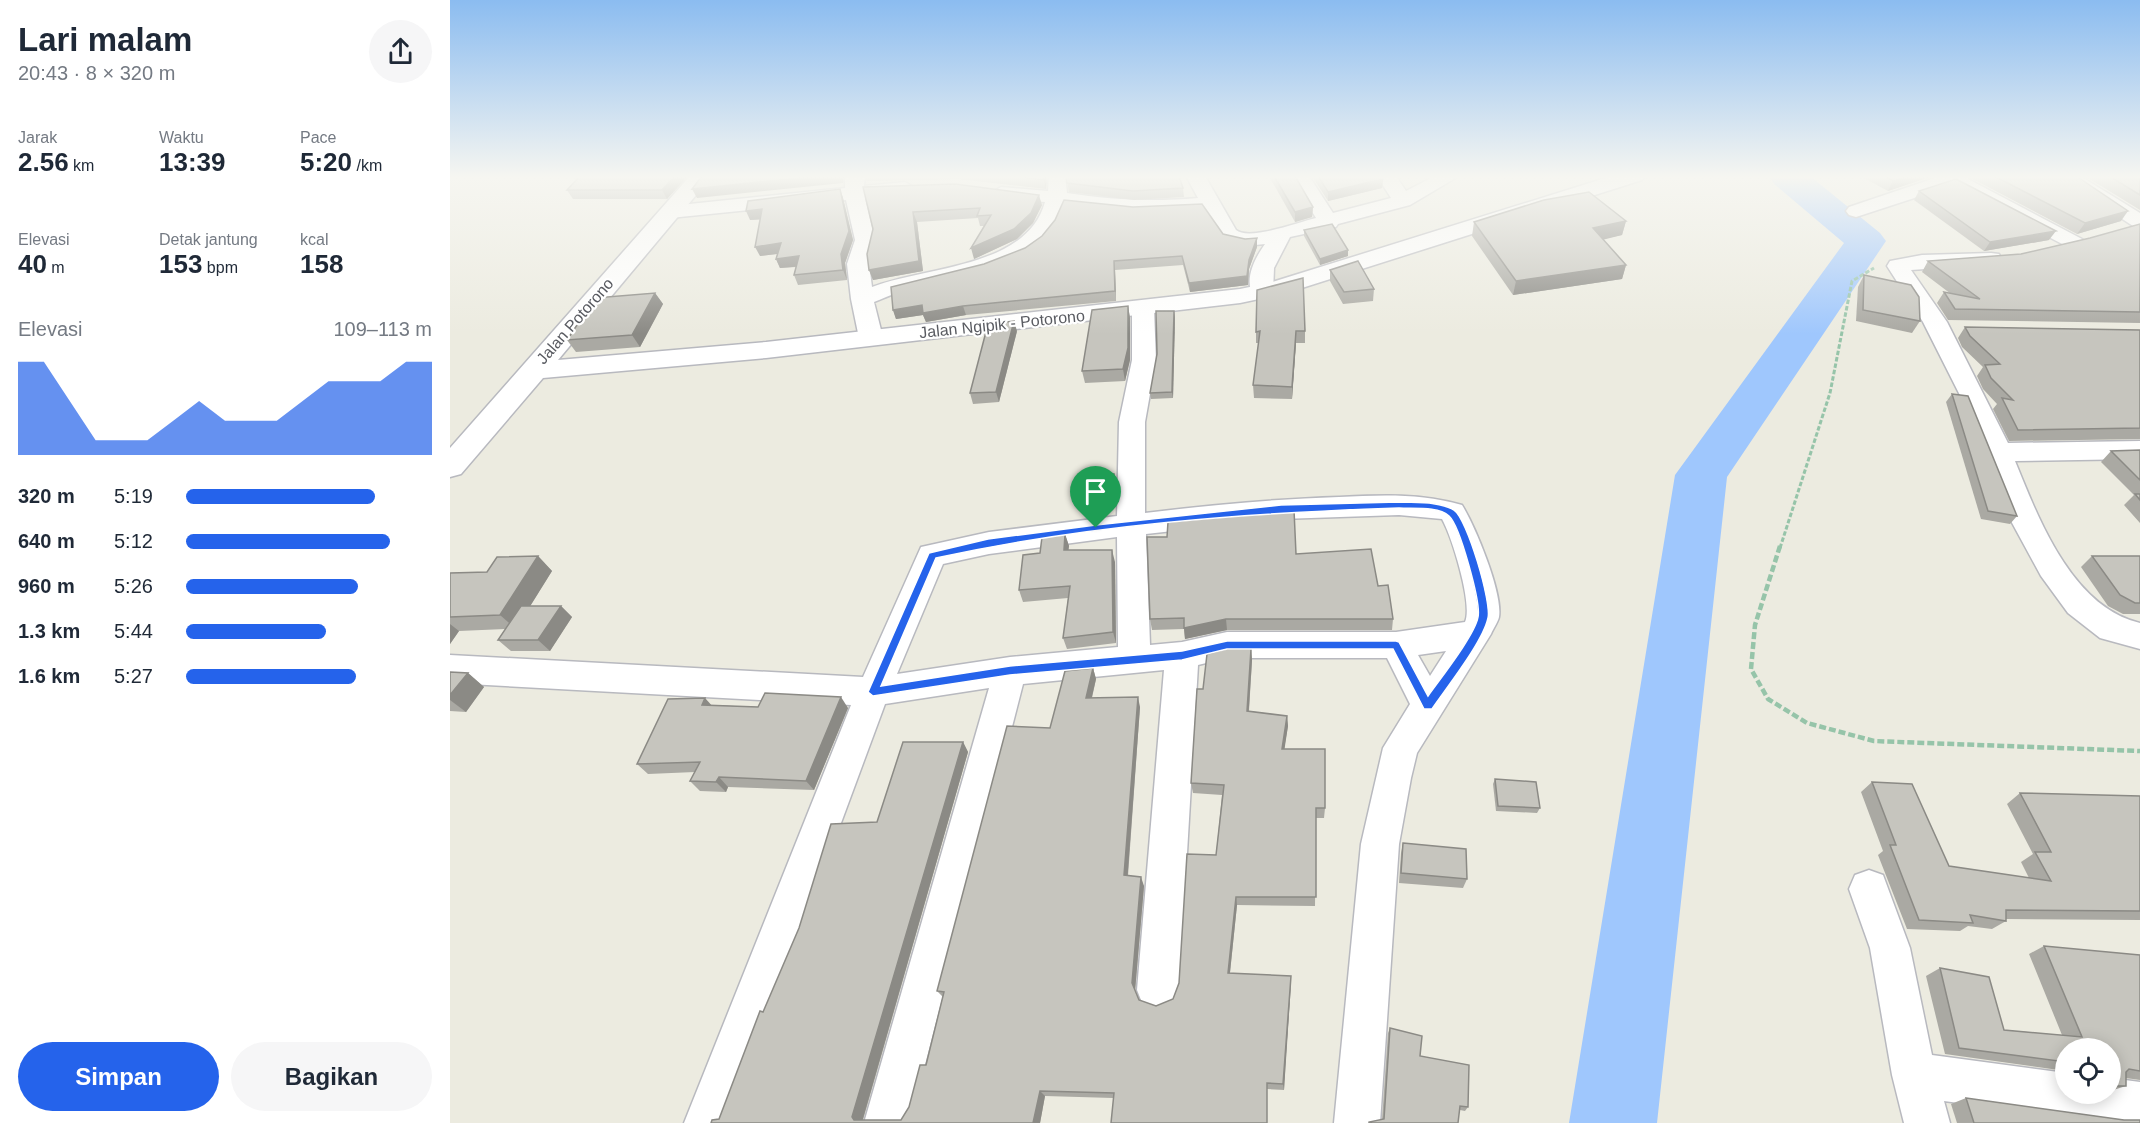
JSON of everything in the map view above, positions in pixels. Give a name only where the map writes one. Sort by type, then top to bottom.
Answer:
[{"type":"street","name":"Jalan Potorono","points":[[450,467],[656,228]]},
{"type":"street","points":[[863,228],[865,240],[858,264],[862,298],[871,339]]},
{"type":"street","points":[[862,298],[894,285],[980,265],[1024,249],[1046,228]]},
{"type":"street","points":[[1225,228],[1230,237],[1255,240],[1306,228]]},
{"type":"street","name":"Jalan Ngipik - Potorono","points":[[533,370],[871,339],[1143,309],[1262,292],[1466,228]]},
{"type":"street","points":[[2050,228],[2076,243]]},
{"type":"street","points":[[2118,231],[2125,228]]},
{"type":"street","points":[[1262,292],[1259,278],[1261,271],[1267,255],[1282,234]]},
{"type":"street","points":[[2048,250],[2097,237]]},
{"type":"street","points":[[2016,256],[1922,261],[1898,266],[1949,329],[2024,519],[2052,568],[2079,604],[2111,629],[2140,636]]},
{"type":"street","points":[[1134,659],[1131,525],[1132,422],[1144,360],[1143,309]]},
{"type":"street","points":[[1997,452],[2140,450]]},
{"type":"street","points":[[707,1123],[873,692],[932,555],[988,543],[1281,509],[1399,505],[1435,507],[1452,513],[1460,526],[1482,598],[1484,618],[1401,748],[1380,844],[1357,1123]]},
{"type":"street","points":[[450,669],[873,692],[1010,671],[1182,655],[1227,645],[1396,645],[1475,634]]},
{"type":"street","points":[[1396,645],[1428,705]]},
{"type":"street","points":[[1158,990],[1182,655]]},
{"type":"street","points":[[887,1123],[1010,671]]},
{"type":"street","points":[[1869,889],[1890,948],[1914,1075],[1927,1123]]},
{"type":"street","points":[[1914,1075],[2140,1105]]},
{"type":"path","points":[[1898,266],[1881,266],[1868,270],[1852,281],[1830,393],[1755,625],[1751,669],[1768,699],[1807,723],[1874,741],[2140,751]]},
{"type":"building","points":[[758,228],[848,228],[849,231],[841,254],[843,270],[794,275],[799,256],[776,259],[781,243],[755,247]]},
{"type":"building","points":[[915,228],[919,261],[869,270],[867,254],[873,229]]},
{"type":"building","points":[[983,228],[1015,228],[1014,229],[971,248]]},
{"type":"building","points":[[1048,228],[1219,228],[1223,234],[1245,239],[1257,238],[1249,260],[1247,276],[1189,283],[1182,256],[1114,261],[1115,291],[963,306],[923,313],[922,305],[893,310],[891,287],[984,264],[1025,248],[1042,236]]},
{"type":"building","points":[[1335,228],[1348,250],[1320,259],[1304,230]]},
{"type":"building","points":[[1479,228],[1593,228],[1626,265],[1516,281]]},
{"type":"building","points":[[1971,228],[2051,228],[2056,231],[1990,242]]},
{"type":"building","points":[[2124,228],[2140,228],[2140,312],[1955,309],[1944,292],[1980,299],[1928,261],[2021,254]]},
{"type":"building","points":[[1358,261],[1374,289],[1344,292],[1330,270]]},
{"type":"building","points":[[1864,275],[1911,285],[1919,297],[1920,321],[1863,310]]},
{"type":"building","points":[[1303,278],[1305,331],[1296,331],[1292,387],[1253,385],[1260,331],[1256,332],[1257,290]]},
{"type":"building","points":[[655,293],[632,335],[567,340],[595,298]]},
{"type":"building","points":[[1128,306],[1128,348],[1123,369],[1082,371],[1092,310]]},
{"type":"building","points":[[1156,311],[1174,311],[1172,392],[1150,393],[1157,354]]},
{"type":"building","points":[[1014,321],[996,392],[970,393],[988,324]]},
{"type":"building","points":[[1965,327],[2140,330],[2140,428],[2018,430],[2002,398],[2013,400],[1991,378],[1985,365],[2000,364],[1970,336]]},
{"type":"building","points":[[1952,394],[1968,396],[2017,516],[1988,511]]},
{"type":"building","points":[[2140,450],[2140,480],[2111,451]]},
{"type":"building","points":[[1114,474],[1111,505],[1080,506],[1085,475]]},
{"type":"building","points":[[1294,510],[1296,554],[1371,549],[1378,586],[1388,585],[1393,619],[1226,619],[1184,628],[1184,618],[1150,619],[1147,537],[1167,537],[1168,522]]},
{"type":"building","points":[[1065,534],[1064,550],[1112,550],[1113,632],[1063,638],[1070,586],[1019,590],[1023,555],[1040,553],[1042,537]]},
{"type":"building","points":[[538,556],[500,615],[450,617],[450,573],[487,572],[497,557]]},
{"type":"building","points":[[2092,556],[2140,556],[2140,603],[2135,603],[2120,595]]},
{"type":"building","points":[[521,606],[561,606],[538,640],[498,640]]},
{"type":"building","points":[[1226,649],[1251,649],[1247,711],[1287,716],[1282,749],[1325,749],[1325,808],[1316,808],[1316,897],[1236,897],[1228,973],[1291,976],[1283,1084],[1267,1083],[1267,1123],[1111,1123],[1114,1093],[1040,1091],[1033,1123],[711,1123],[712,1120],[719,1119],[760,1011],[763,1012],[799,928],[831,824],[877,822],[903,742],[963,742],[852,1117],[854,1120],[901,1120],[909,1107],[920,1065],[926,1065],[944,992],[937,991],[1007,726],[1050,728],[1065,671],[1093,668],[1086,698],[1138,697],[1124,875],[1141,877],[1132,983],[1139,1000],[1156,1006],[1173,999],[1179,983],[1187,854],[1216,855],[1224,785],[1191,783],[1197,689],[1203,689],[1207,654]]},
{"type":"building","points":[[450,672],[468,673],[450,695]]},
{"type":"building","points":[[765,693],[841,697],[806,781],[719,777],[716,782],[690,781],[700,762],[637,764],[668,699],[705,698],[702,705],[758,707]]},
{"type":"building","points":[[1495,779],[1536,782],[1540,808],[1498,806]]},
{"type":"building","points":[[1872,782],[1912,784],[1949,866],[2051,881],[2035,852],[2051,852],[2020,793],[2140,796],[2140,911],[2006,910],[2006,921],[1970,915],[1973,923],[1919,920],[1890,845],[1896,845]]},
{"type":"building","points":[[1403,843],[1466,849],[1467,879],[1401,873]]},
{"type":"building","points":[[2044,946],[2140,955],[2140,1071],[2129,1069],[2126,1072],[2126,1086],[2121,1086],[2121,1038],[2055,1038],[2055,1061],[1959,1048],[1940,968],[1989,977],[2004,1030],[2082,1037]]},
{"type":"building","points":[[1390,1028],[1422,1036],[1420,1056],[1469,1065],[1468,1107],[1460,1106],[1458,1123],[1369,1123],[1384,1119]]},
{"type":"building","points":[[1966,1098],[2124,1120],[2140,1120],[2140,1123],[1974,1123]]},
{"type":"waterway","points":[[1613,1123],[1701,475],[1866,241],[1851,228]]},
{"type":"route","points":[[1399,505],[1435,507],[1452,513],[1460,526],[1482,598],[1484,618],[1428,705],[1396,645],[1227,645],[1182,655],[1010,671],[873,692],[932,555],[988,543],[1096,528],[1281,509],[1399,505]]}]
